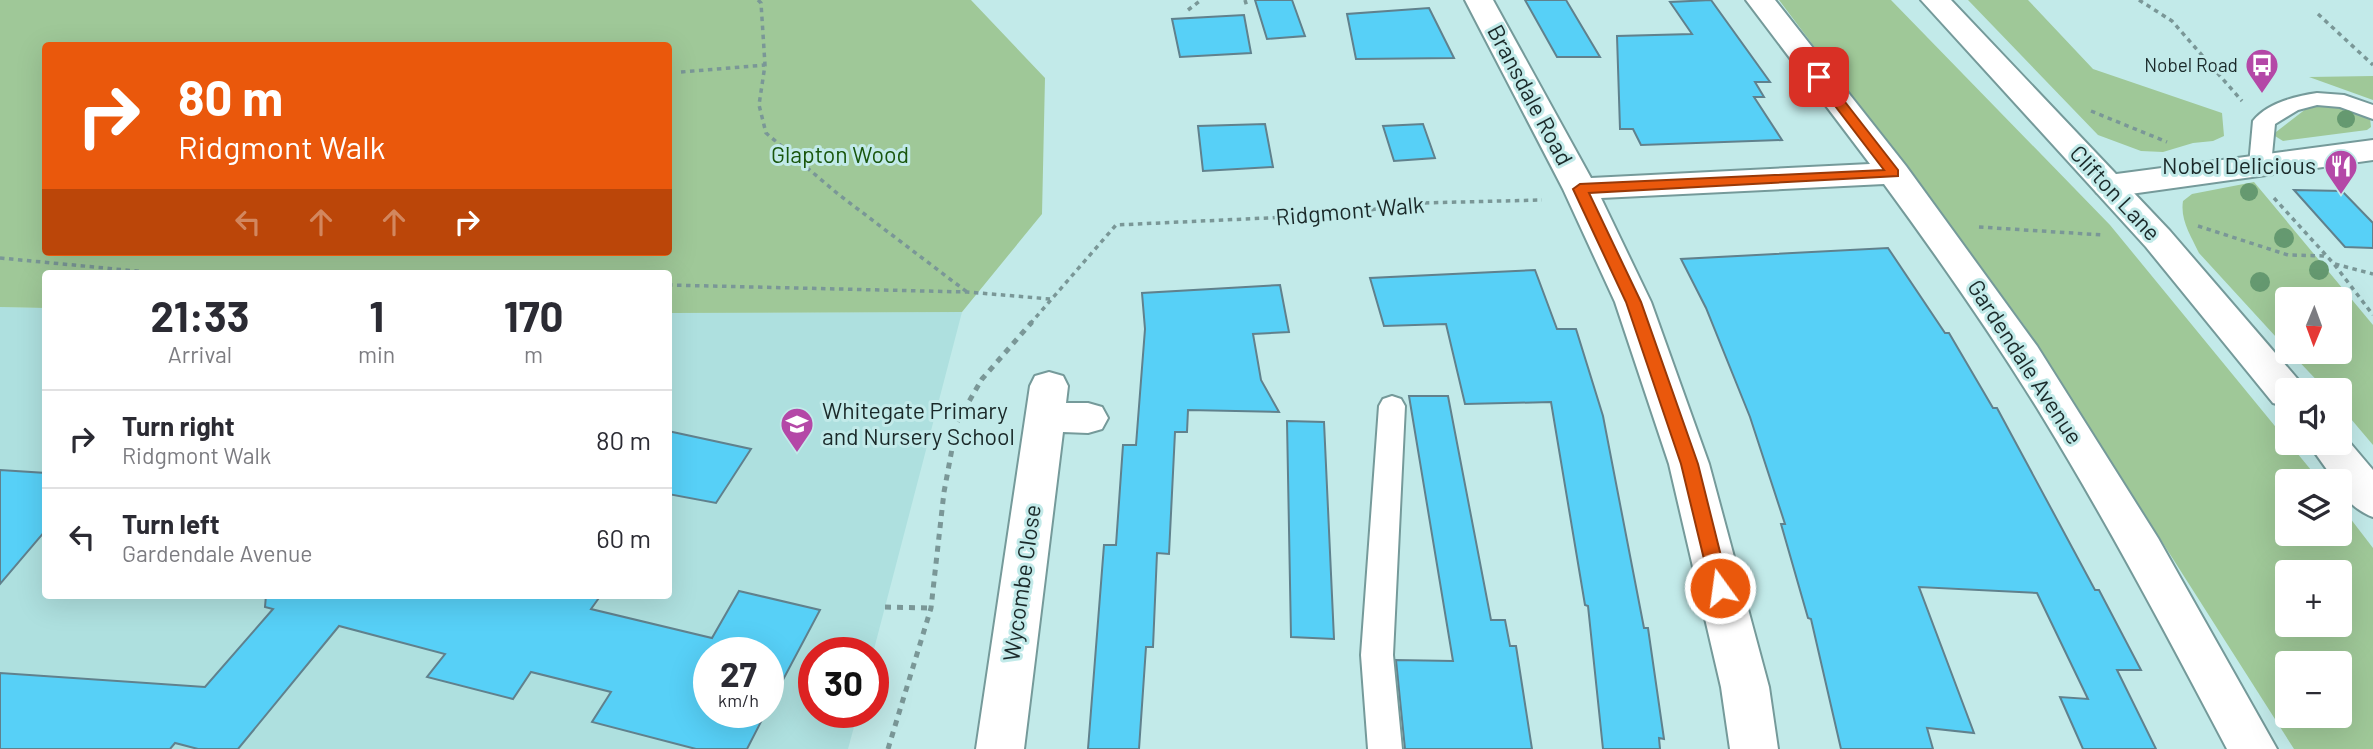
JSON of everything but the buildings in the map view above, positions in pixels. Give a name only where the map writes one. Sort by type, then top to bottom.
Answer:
[{"type":"street","name":"Bransdale Road","points":[[1479,0],[1583,194],[1633,302],[1689,464],[1745,688],[1754,749]]},
{"type":"street","name":"Gardendale Avenue","points":[[1760,0],[1932,224],[2025,356],[2126,519],[2253,749]]},
{"type":"street","name":"Clifton Lane","points":[[1935,0],[2109,186],[2174,232],[2276,378]]},
{"type":"street","points":[[2109,186],[2373,150]]},
{"type":"street","points":[[1583,194],[1894,173]]},
{"type":"street","name":"Wycombe Close","points":[[1000,749],[1046,401],[1088,418]]},
{"type":"street","points":[[2337,455],[2373,500]]},
{"type":"lane","points":[[2252,166],[2264,121],[2284,106],[2304,99],[2323,99],[2373,113]]},
{"type":"lane","points":[[1385,749],[1377,655],[1392,406]]},
{"type":"path","points":[[758,0],[761,3],[765,65],[759,105],[766,133],[838,194],[967,292]]},
{"type":"path","points":[[1188,9],[1201,0]]},
{"type":"path","points":[[1245,0],[1247,8]]},
{"type":"path","points":[[2139,0],[2172,22],[2243,101]]},
{"type":"path","points":[[2318,14],[2373,65]]},
{"type":"path","points":[[681,72],[765,65]]},
{"type":"path","points":[[2087,109],[2146,136],[2173,144]]},
{"type":"path","points":[[2252,166],[2373,315]]},
{"type":"path","name":"Ridgmont Walk","points":[[1051,300],[1116,226],[1332,215],[1421,203],[1583,194]]},
{"type":"path","points":[[1932,224],[2174,232],[2224,230],[2239,240],[2291,256],[2326,256]]},
{"type":"path","points":[[0,258],[126,270]]},
{"type":"path","points":[[2334,264],[2373,274]]},
{"type":"path","points":[[672,285],[967,292],[1051,300]]},
{"type":"path","points":[[888,749],[931,608],[944,492],[957,422],[982,379],[1051,300]]},
{"type":"path","points":[[885,607],[931,608]]},
{"type":"shaded area","name":"Whitegate Primary and Nursery School","points":[[0,307],[42,308],[42,599],[672,599],[672,313],[962,312],[877,637],[798,637],[798,728],[854,728],[848,749],[0,749]]},
{"type":"green space","name":"Glapton Wood","points":[[0,0],[971,0],[1045,78],[1042,214],[962,312],[672,313],[672,270],[42,270],[42,308],[0,307]]},
{"type":"green space","points":[[1779,0],[1891,0],[2110,225],[2275,426],[2275,455],[2299,455],[2310,469],[2275,469],[2275,546],[2352,546],[2352,521],[2373,548],[2373,749],[2294,749],[2281,728],[2352,728],[2352,651],[2275,651],[2275,719],[2024,325]]},
{"type":"green space","points":[[1968,0],[2028,0],[2093,69],[2222,113],[2224,136],[2163,152],[2141,151],[2098,135]]},
{"type":"green space","points":[[2373,76],[2373,100],[2309,77]]},
{"type":"green space","points":[[2335,104],[2370,118],[2371,127],[2367,130],[2283,141],[2275,136],[2276,132],[2311,105]]},
{"type":"green space","points":[[2254,182],[2341,287],[2275,287],[2275,336],[2199,253],[2182,208],[2183,201],[2192,194]]},
{"type":"green space","points":[[2352,300],[2373,325],[2373,445],[2352,420],[2352,378],[2315,378],[2301,364],[2352,364]]},
{"type":"place","name":"Nobel Road","points":[[2262,95]]},
{"type":"place","name":"Nobel Delicious","points":[[2341,196]]},
{"type":"place","name":"Whitegate Primary and Nursery School","points":[[797,454]]},
{"type":"route","points":[[1720,588],[1689,464],[1633,302],[1580,189],[1894,173],[1819,77]]}]
